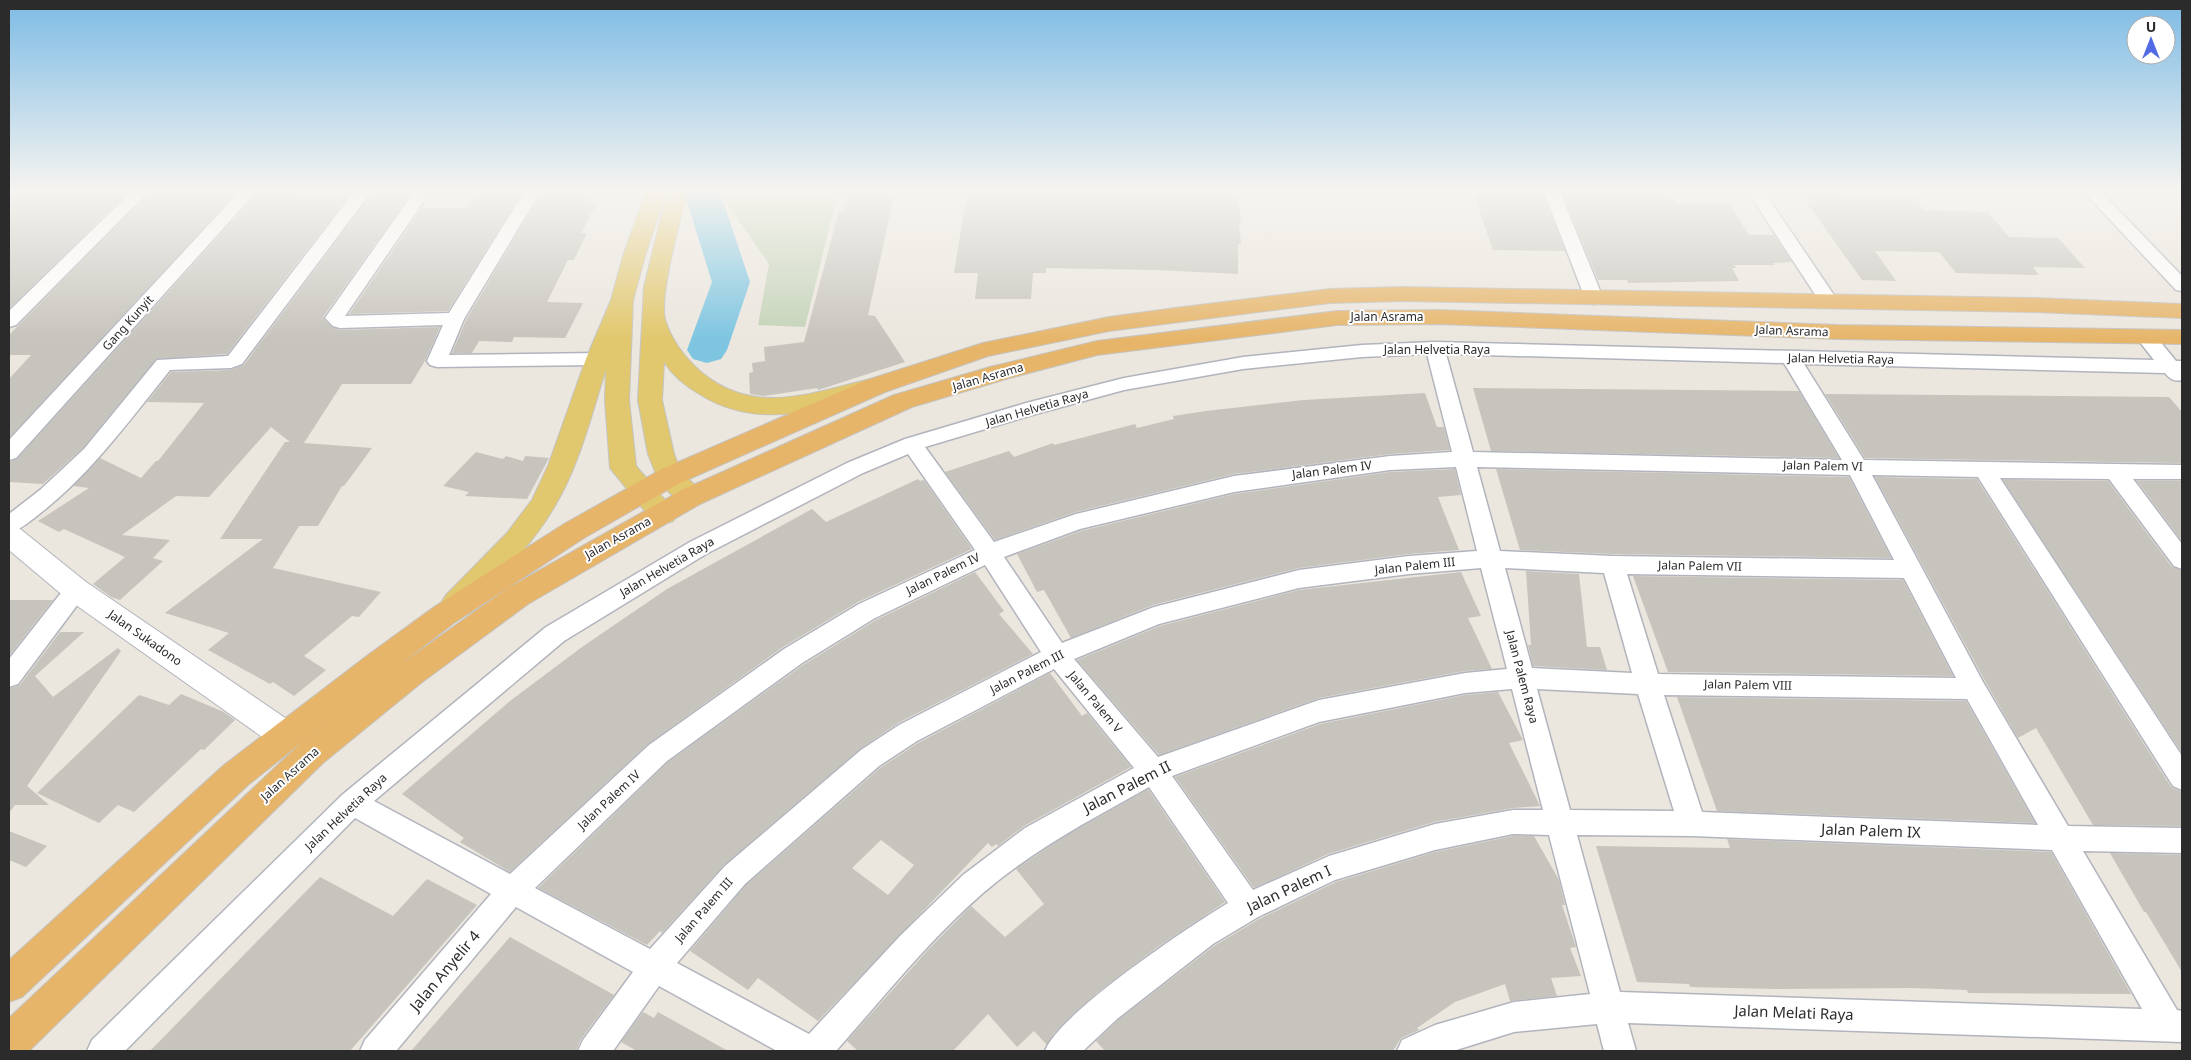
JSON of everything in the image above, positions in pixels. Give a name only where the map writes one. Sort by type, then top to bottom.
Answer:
[{"type":"highway","name":"Jalan Asrama","points":[[10,1040],[312,753],[410,674],[652,502],[876,386],[983,350],[1040,337],[1109,324],[1330,296],[1403,294],[1829,301],[2178,310]]},
{"type":"highway","name":"Jalan Asrama","points":[[680,487],[903,401],[999,373],[1098,348],[1312,320],[1439,317],[1828,332],[2182,337]]},
{"type":"highway","name":"Jalan Asrama","points":[[9,984],[236,775],[444,615],[574,531],[652,502]]},
{"type":"main road","points":[[444,615],[517,540],[543,504],[561,466],[598,359],[622,300],[639,241]]},
{"type":"main road","points":[[666,241],[656,287],[653,315],[650,400],[661,454],[680,487]]},
{"type":"main road","points":[[622,300],[617,400],[623,468],[652,502]]},
{"type":"main road","points":[[653,315],[675,362],[707,389],[735,401],[761,407],[790,404],[876,386]]},
{"type":"street","points":[[9,321],[90,241]]},
{"type":"street","name":"Gang Kunyit","points":[[9,454],[203,241]]},
{"type":"street","points":[[9,533],[91,454],[164,364],[231,362],[235,360],[325,241]]},
{"type":"street","points":[[387,241],[334,318],[340,322],[455,319]]},
{"type":"street","points":[[502,241],[455,319],[437,361],[598,359]]},
{"type":"street","points":[[1572,241],[1594,298]]},
{"type":"street","points":[[1789,241],[1829,301]]},
{"type":"street","points":[[2139,241],[2182,286]]},
{"type":"street","points":[[2146,337],[2178,372]]},
{"type":"street","name":"Jalan Helvetia Raya","points":[[103,1051],[352,803],[555,634],[698,548],[854,468],[912,444],[1026,410],[1124,384],[1243,363],[1362,351],[1434,348],[1791,358],[2178,372]]},
{"type":"street","name":"Jalan Palem Raya","points":[[1434,348],[1620,1051]]},
{"type":"street","points":[[1791,358],[1857,467],[1974,689],[2175,1025]]},
{"type":"street","name":"Jalan Palem V","points":[[912,444],[989,552],[1056,656],[1153,771],[1248,907]]},
{"type":"street","name":"Jalan Palem VI","points":[[1464,459],[1984,470],[2182,472]]},
{"type":"street","name":"Jalan Palem IV","points":[[513,890],[658,753],[793,656],[866,611],[989,552],[1076,522],[1234,484],[1390,463],[1464,459]]},
{"type":"street","points":[[1984,470],[2182,778]]},
{"type":"street","points":[[2115,471],[2182,560]]},
{"type":"street","name":"Jalan Sukadono","points":[[9,533],[76,590],[286,736]]},
{"type":"street","name":"Jalan Palem VII","points":[[1490,559],[1613,565],[1911,569]]},
{"type":"street","name":"Jalan Palem III","points":[[594,1051],[654,968],[735,875],[870,758],[908,733],[1056,656],[1154,616],[1299,579],[1409,565],[1490,559]]},
{"type":"street","points":[[1613,565],[1692,824]]},
{"type":"street","points":[[9,678],[76,590]]},
{"type":"street","name":"Jalan Palem VIII","points":[[1522,678],[1648,684],[1974,689]]},
{"type":"street","name":"Jalan Palem II","points":[[815,1051],[910,946],[973,884],[1035,837],[1153,771],[1228,742],[1319,711],[1465,683],[1522,678]]},
{"type":"street","points":[[352,803],[808,1051]]},
{"type":"street","name":"Jalan Palem IX","points":[[1560,821],[2062,838],[2182,840]]},
{"type":"street","name":"Jalan Palem I","points":[[1061,1051],[1106,1008],[1203,934],[1248,907],[1329,869],[1435,837],[1513,822],[1560,821]]},
{"type":"street","name":"Jalan Anyelir 4","points":[[376,1051],[513,890]]},
{"type":"street","name":"Jalan Melati Raya","points":[[1413,1051],[1435,1041],[1514,1017],[1609,1007],[2175,1025]]},
{"type":"green space","points":[[753,241],[826,241],[805,327],[758,325],[769,264]]},
{"type":"building","points":[[9,241],[78,241],[9,309]]},
{"type":"building","points":[[101,241],[191,241],[9,438],[9,379],[31,355],[9,355],[9,335]]},
{"type":"building","points":[[214,241],[314,241],[227,354],[156,359],[83,448],[43,484],[9,482],[9,462],[17,459]]},
{"type":"building","points":[[336,241],[377,241],[323,317],[332,327],[340,330],[440,327],[426,359],[411,384],[342,384],[304,443],[372,448],[344,486],[342,486],[318,526],[299,526],[273,568],[381,592],[359,617],[352,616],[304,656],[326,670],[294,696],[273,682],[270,684],[208,650],[229,633],[165,613],[263,539],[220,539],[285,442],[290,442],[271,427],[209,497],[176,496],[122,535],[170,540],[153,558],[163,561],[120,600],[111,597],[93,584],[125,557],[64,529],[59,532],[38,521],[89,488],[73,486],[100,458],[141,478],[158,461],[204,403],[147,402],[171,372],[231,370],[244,365]]},
{"type":"building","points":[[399,241],[491,241],[448,311],[349,314]]},
{"type":"building","points":[[513,241],[583,241],[574,260],[568,260],[547,302],[583,303],[565,338],[514,337],[512,342],[479,341],[472,353],[452,353],[466,320]]},
{"type":"building","points":[[831,241],[884,241],[868,315],[875,316],[905,362],[818,390],[817,388],[764,396],[750,394],[749,373],[753,372],[752,363],[765,361],[764,347],[804,342]]},
{"type":"building","points":[[959,241],[1241,241],[1241,244],[1238,244],[1238,274],[1046,268],[1046,273],[1033,273],[1031,299],[975,299],[978,273],[954,273]]},
{"type":"building","points":[[1490,241],[1561,241],[1565,251],[1493,250]]},
{"type":"building","points":[[1582,241],[1778,241],[1792,262],[1773,263],[1775,265],[1734,265],[1736,268],[1732,268],[1739,281],[1628,283],[1627,280],[1598,280]]},
{"type":"building","points":[[1835,241],[2061,241],[2085,268],[2033,267],[2039,275],[1956,273],[1939,252],[1875,251],[1896,281],[1862,280]]},
{"type":"building","points":[[1473,388],[1799,391],[1839,458],[1491,451]]},
{"type":"building","points":[[1425,393],[1437,427],[1444,427],[1450,450],[1390,454],[1234,474],[1076,512],[995,540],[945,472],[1009,451],[1014,457],[1053,443],[1054,445],[1135,424],[1137,428],[1174,419],[1173,416],[1304,400]]},
{"type":"building","points":[[1825,394],[2169,397],[2182,412],[2182,463],[1865,458]]},
{"type":"building","points":[[476,452],[503,459],[506,456],[523,461],[525,456],[549,458],[527,499],[465,496],[469,492],[443,486]]},
{"type":"building","points":[[1455,469],[1461,495],[1438,497],[1459,550],[1409,554],[1299,568],[1153,605],[1071,638],[1044,590],[1037,592],[1017,554],[1081,531],[1234,494],[1390,472]]},
{"type":"building","points":[[1496,469],[1849,477],[1891,558],[1613,554],[1520,550]]},
{"type":"building","points":[[1875,477],[1977,479],[2171,787],[2182,792],[2182,826],[2093,825],[2036,728],[2018,738],[1985,681]]},
{"type":"building","points":[[918,479],[920,481],[924,480],[972,549],[858,602],[783,647],[648,744],[510,872],[460,842],[464,838],[402,794],[510,701],[582,647],[667,589],[812,509],[826,522]]},
{"type":"building","points":[[2003,480],[2108,481],[2172,567],[2182,571],[2182,753]]},
{"type":"building","points":[[2137,481],[2182,481],[2182,541]]},
{"type":"building","points":[[1526,571],[1579,574],[1587,647],[1600,647],[1607,670],[1533,666],[1528,645],[1531,645]]},
{"type":"building","points":[[975,572],[1004,611],[999,614],[1033,654],[898,723],[860,749],[724,865],[662,933],[660,931],[647,945],[538,888],[668,762],[803,665],[876,620]]},
{"type":"building","points":[[1461,572],[1481,616],[1468,618],[1492,669],[1465,671],[1319,698],[1159,755],[1077,660],[1160,626],[1299,590]]},
{"type":"building","points":[[1633,576],[1903,580],[1953,676],[1668,672]]},
{"type":"building","points":[[9,600],[53,600],[9,656]]},
{"type":"building","points":[[60,632],[84,632],[35,676],[53,697],[118,648],[121,651],[27,786],[49,805],[15,805],[9,813],[9,689],[20,685]]},
{"type":"building","points":[[1050,673],[1082,716],[1087,713],[1131,767],[1024,826],[998,846],[996,844],[992,847],[988,843],[818,1021],[758,978],[748,990],[690,951],[746,885],[880,768],[918,743]],"holes":[[[881,840],[914,865],[888,895],[852,868]]]},
{"type":"building","points":[[1498,692],[1523,740],[1509,743],[1540,806],[1513,808],[1434,822],[1328,854],[1254,888],[1175,777],[1320,724],[1465,695]]},
{"type":"building","points":[[181,694],[224,712],[235,720],[134,812],[118,805],[99,823],[37,793],[139,695],[169,705]]},
{"type":"building","points":[[1677,697],[1966,701],[2035,823],[1717,811]]},
{"type":"building","points":[[1148,789],[1225,902],[1156,948],[1098,992],[1054,1033],[1047,1045],[1034,1031],[1017,1047],[988,1014],[953,1051],[858,1051],[847,1041],[927,951],[971,906],[1005,937],[1044,904],[1016,869],[1064,837]]},
{"type":"building","points":[[9,831],[47,846],[26,867],[9,860]]},
{"type":"building","points":[[1513,836],[1534,836],[1559,880],[1565,905],[1562,905],[1576,947],[1570,948],[1581,976],[1551,978],[1557,996],[1510,1001],[1505,984],[1455,1002],[1417,1028],[1419,1030],[1401,1038],[1393,1051],[1105,1051],[1096,1041],[1118,1020],[1214,946],[1259,919],[1336,882],[1435,852]]},
{"type":"building","points":[[1727,839],[2051,852],[2131,994],[1968,993],[1967,990],[1911,988],[1775,989],[1690,987],[1689,984],[1637,982],[1596,846],[1730,848]]},
{"type":"building","points":[[2110,853],[2182,855],[2182,972],[2146,912],[2144,912]]},
{"type":"building","points":[[320,877],[393,916],[427,879],[477,905],[350,1051],[150,1051]]},
{"type":"building","points":[[510,937],[614,995],[581,1039],[576,1051],[411,1051]]},
{"type":"building","points":[[643,1012],[654,1018],[658,1012],[728,1051],[637,1051],[621,1042]]},
{"type":"waterway","points":[[707,350],[731,282],[718,241]]}]
